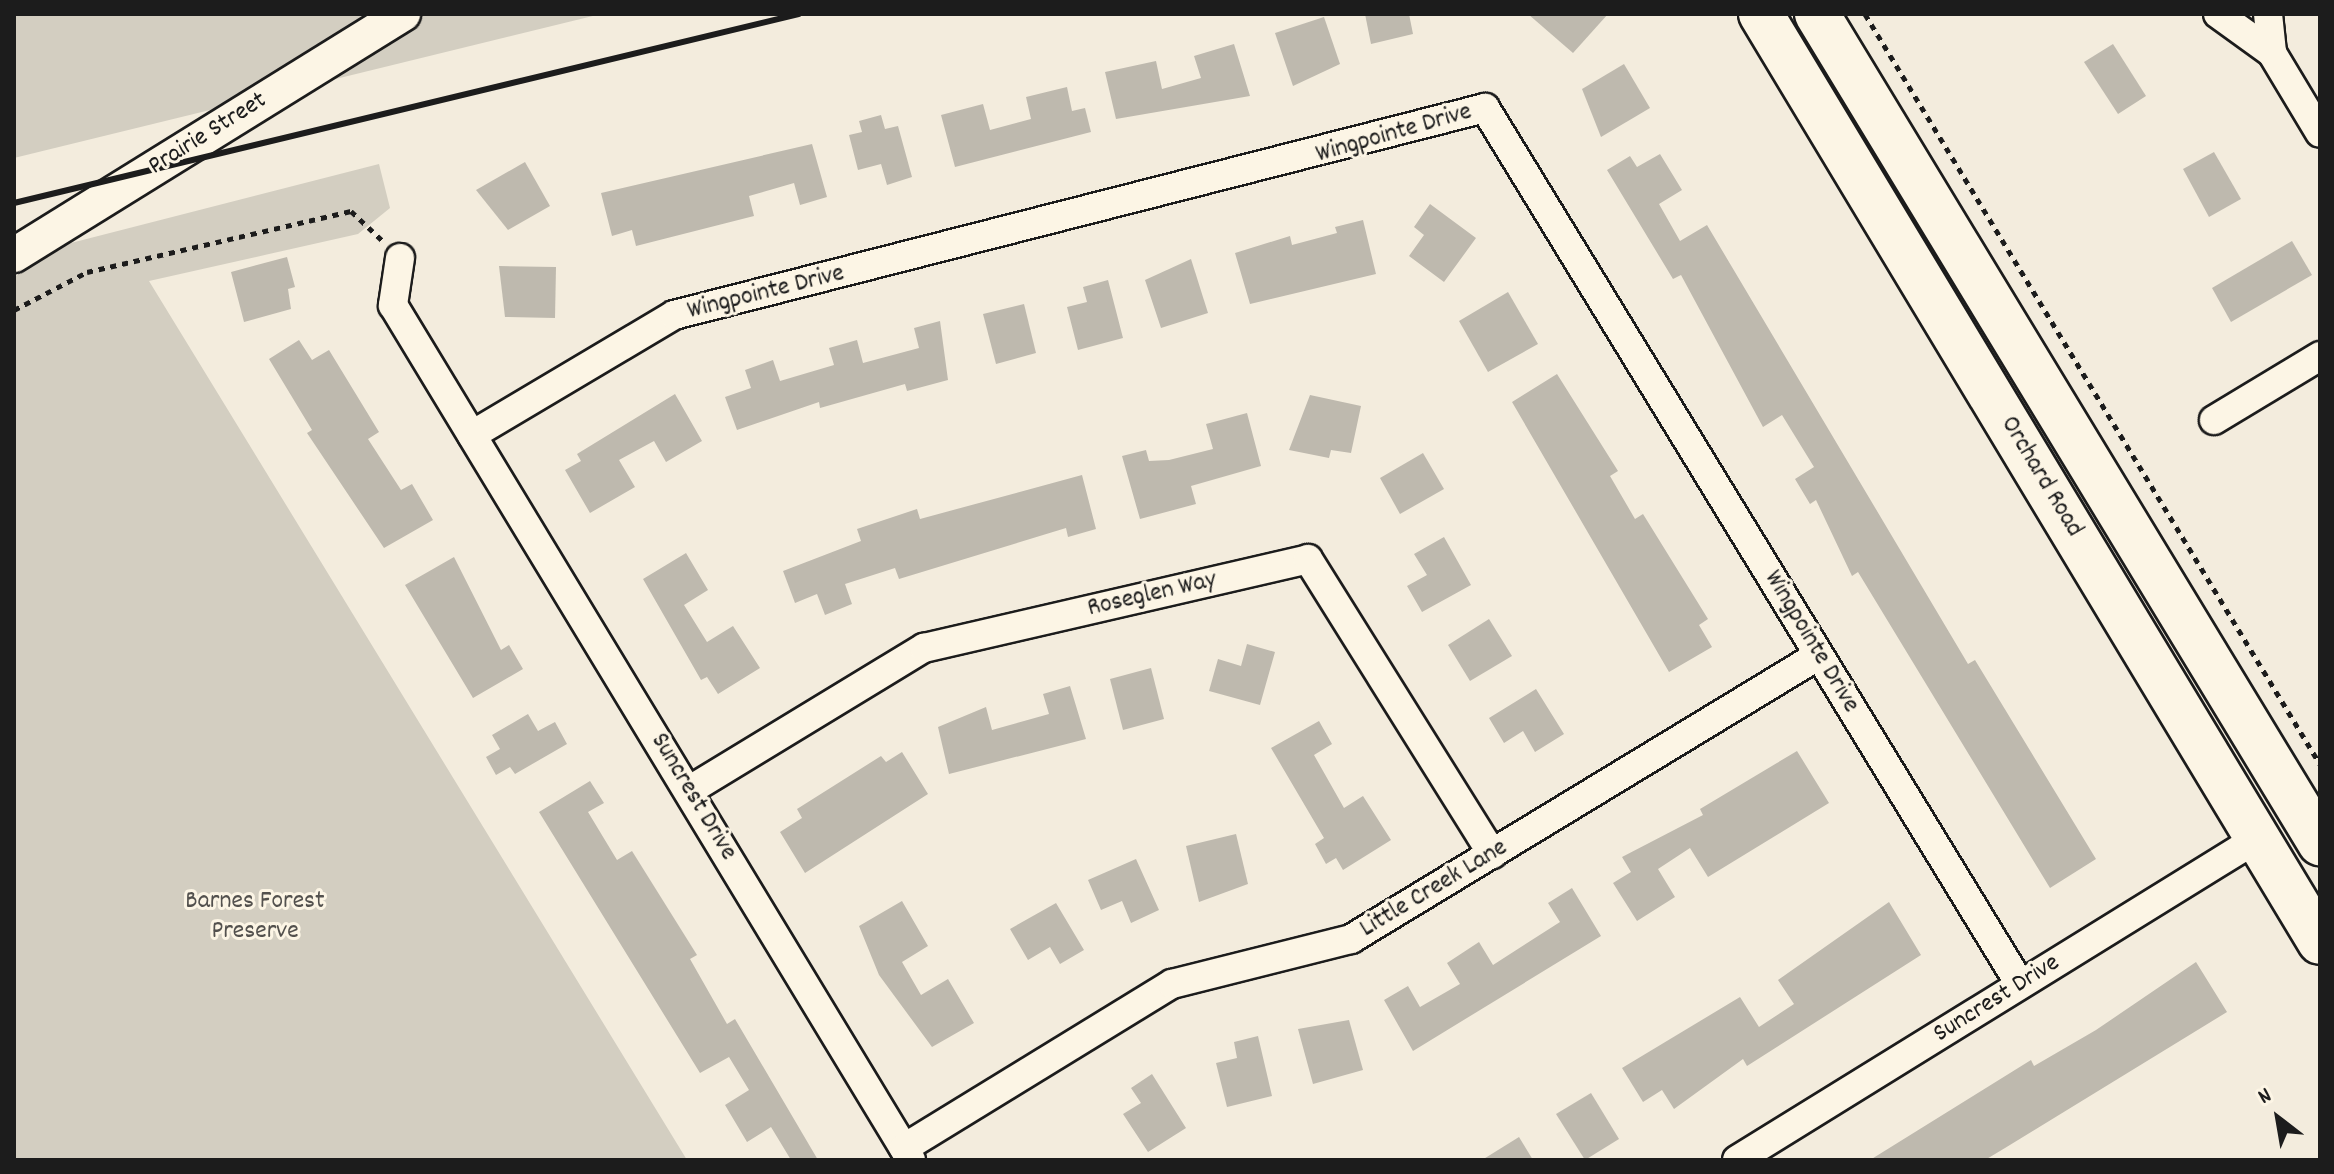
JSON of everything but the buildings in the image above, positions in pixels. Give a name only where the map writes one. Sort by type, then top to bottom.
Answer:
[{"type":"main road","name":"Orchard Road","points":[[1761,14],[2320,942]]},
{"type":"main road","name":"Orchard Road","points":[[1817,14],[2320,843]]},
{"type":"street","name":"Prairie Street","points":[[14,255],[403,14]]},
{"type":"street","points":[[2218,14],[2272,53],[2320,133]]},
{"type":"street","points":[[2268,14],[2272,53]]},
{"type":"street","name":"Wingpointe Drive","points":[[472,435],[674,315],[1485,108],[2020,984]]},
{"type":"street","name":"Suncrest Drive","points":[[400,258],[393,305],[908,1154]]},
{"type":"street","points":[[2214,420],[2320,356]]},
{"type":"street","name":"Roseglen Way","points":[[690,790],[924,648],[1308,559],[1492,854]]},
{"type":"street","name":"Little Creek Lane","points":[[908,1154],[1172,984],[1351,939],[1819,655]]},
{"type":"street","name":"Suncrest Drive","points":[[1737,1160],[2258,838]]},
{"type":"path","points":[[1865,14],[2320,764]]},
{"type":"path","points":[[14,310],[87,272],[351,211],[400,258]]},
{"type":"green space","points":[[14,14],[601,14],[14,158]]},
{"type":"green space","name":"Barnes Forest Preserve","points":[[379,164],[390,208],[358,234],[149,281],[687,1160],[14,1160],[14,277],[67,244]]},
{"type":"railway","points":[[14,203],[799,14]]}]
